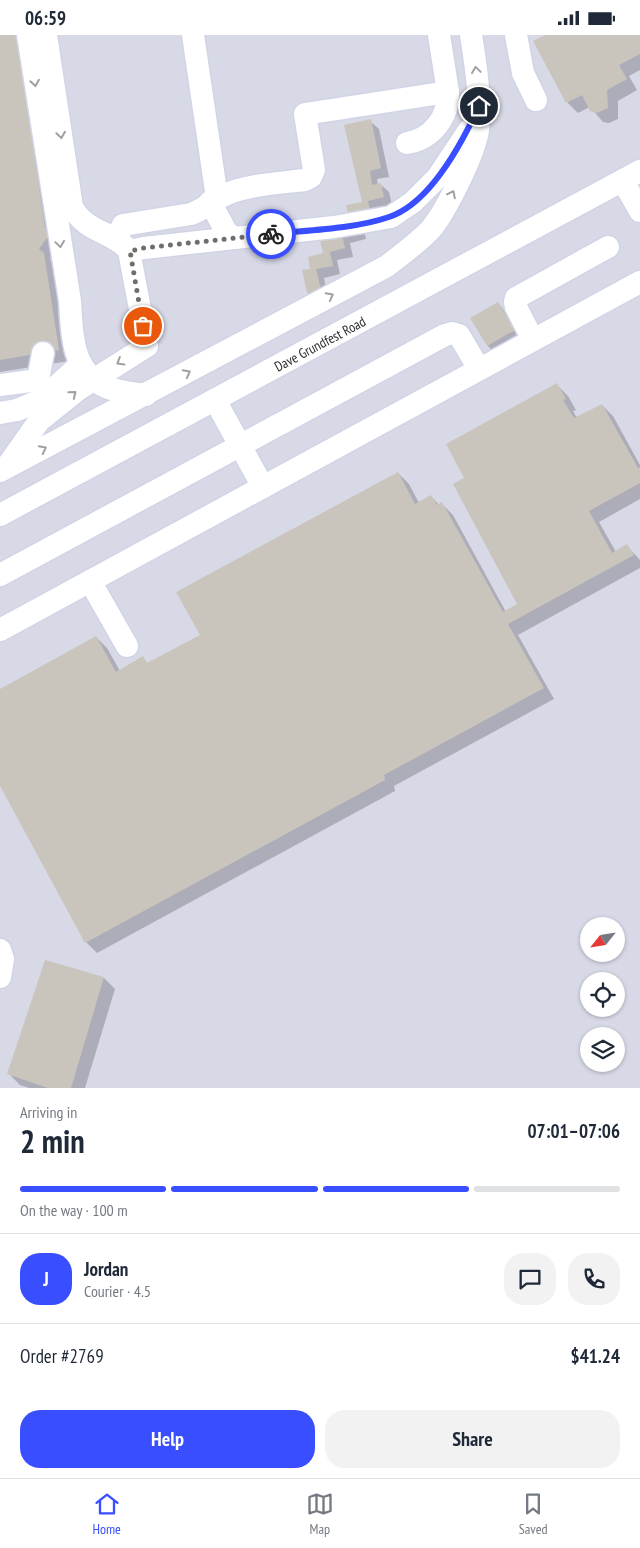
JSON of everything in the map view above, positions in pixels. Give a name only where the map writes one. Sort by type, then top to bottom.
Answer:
[{"type":"street","points":[[28,35],[70,301],[72,335],[87,372],[103,386],[114,390],[146,395]]},
{"type":"street","points":[[46,35],[72,207],[86,224],[123,245],[144,248],[357,224],[391,217],[418,198],[438,178],[465,137],[479,106]]},
{"type":"street","points":[[193,35],[214,200],[227,233],[235,238]]},
{"type":"street","points":[[407,143],[422,139],[439,123],[448,102],[439,35]]},
{"type":"street","points":[[3,470],[387,265],[412,247],[431,229],[445,208],[468,161],[478,132],[479,85],[471,35]]},
{"type":"street","points":[[516,35],[523,73],[536,100]]},
{"type":"street","points":[[0,413],[17,411],[42,400],[87,372],[146,346],[123,245],[123,225],[198,211],[214,200],[238,190],[305,180],[311,177],[314,171],[305,114],[448,92]]},
{"type":"street","points":[[632,176],[640,211]]},
{"type":"street","name":"Dave Grundfest Road","points":[[0,515],[632,176]]},
{"type":"street","points":[[533,340],[516,307],[514,302],[516,298],[608,247]]},
{"type":"street","points":[[0,630],[640,282]]},
{"type":"street","points":[[0,575],[449,333],[459,335],[479,369]]},
{"type":"street","points":[[0,379],[38,380],[43,353]]},
{"type":"street","points":[[3,470],[40,421],[87,372]]},
{"type":"street","points":[[215,400],[263,487]]},
{"type":"street","points":[[90,581],[127,646]]},
{"type":"street","points":[[0,950],[2,959],[0,977]]},
{"type":"shaded area","points":[[0,35],[640,35],[640,1088],[0,1088]]},
{"type":"building","points":[[0,35],[17,35],[45,228],[51,232],[39,249],[44,253],[59,350],[0,360]]},
{"type":"building","points":[[545,35],[640,35],[640,54],[619,65],[627,79],[607,90],[608,108],[597,113],[590,111],[582,95],[566,103],[533,41]]},
{"type":"building","points":[[371,119],[381,168],[370,171],[372,185],[381,183],[384,197],[368,201],[371,214],[342,235],[345,248],[330,252],[333,266],[316,269],[321,290],[307,293],[302,270],[310,269],[308,257],[323,253],[320,240],[349,219],[346,205],[362,202],[344,125]]},
{"type":"building","points":[[498,302],[515,330],[487,346],[470,318]]},
{"type":"building","points":[[557,383],[566,399],[563,400],[574,418],[602,404],[638,468],[640,467],[640,483],[589,511],[612,553],[627,544],[634,555],[508,624],[544,688],[384,775],[385,780],[85,943],[0,786],[0,689],[96,636],[116,672],[143,656],[147,663],[200,635],[176,592],[398,472],[415,504],[431,495],[437,505],[442,502],[503,612],[517,604],[453,484],[464,478],[446,444]]},
{"type":"building","points":[[45,960],[104,977],[71,1088],[48,1088],[7,1074]]},
{"type":"way so far","points":[[143,326],[130,251],[271,234]]},
{"type":"route","points":[[271,234],[357,224],[391,217],[402,211],[424,193],[438,178],[465,137],[479,106]]}]
